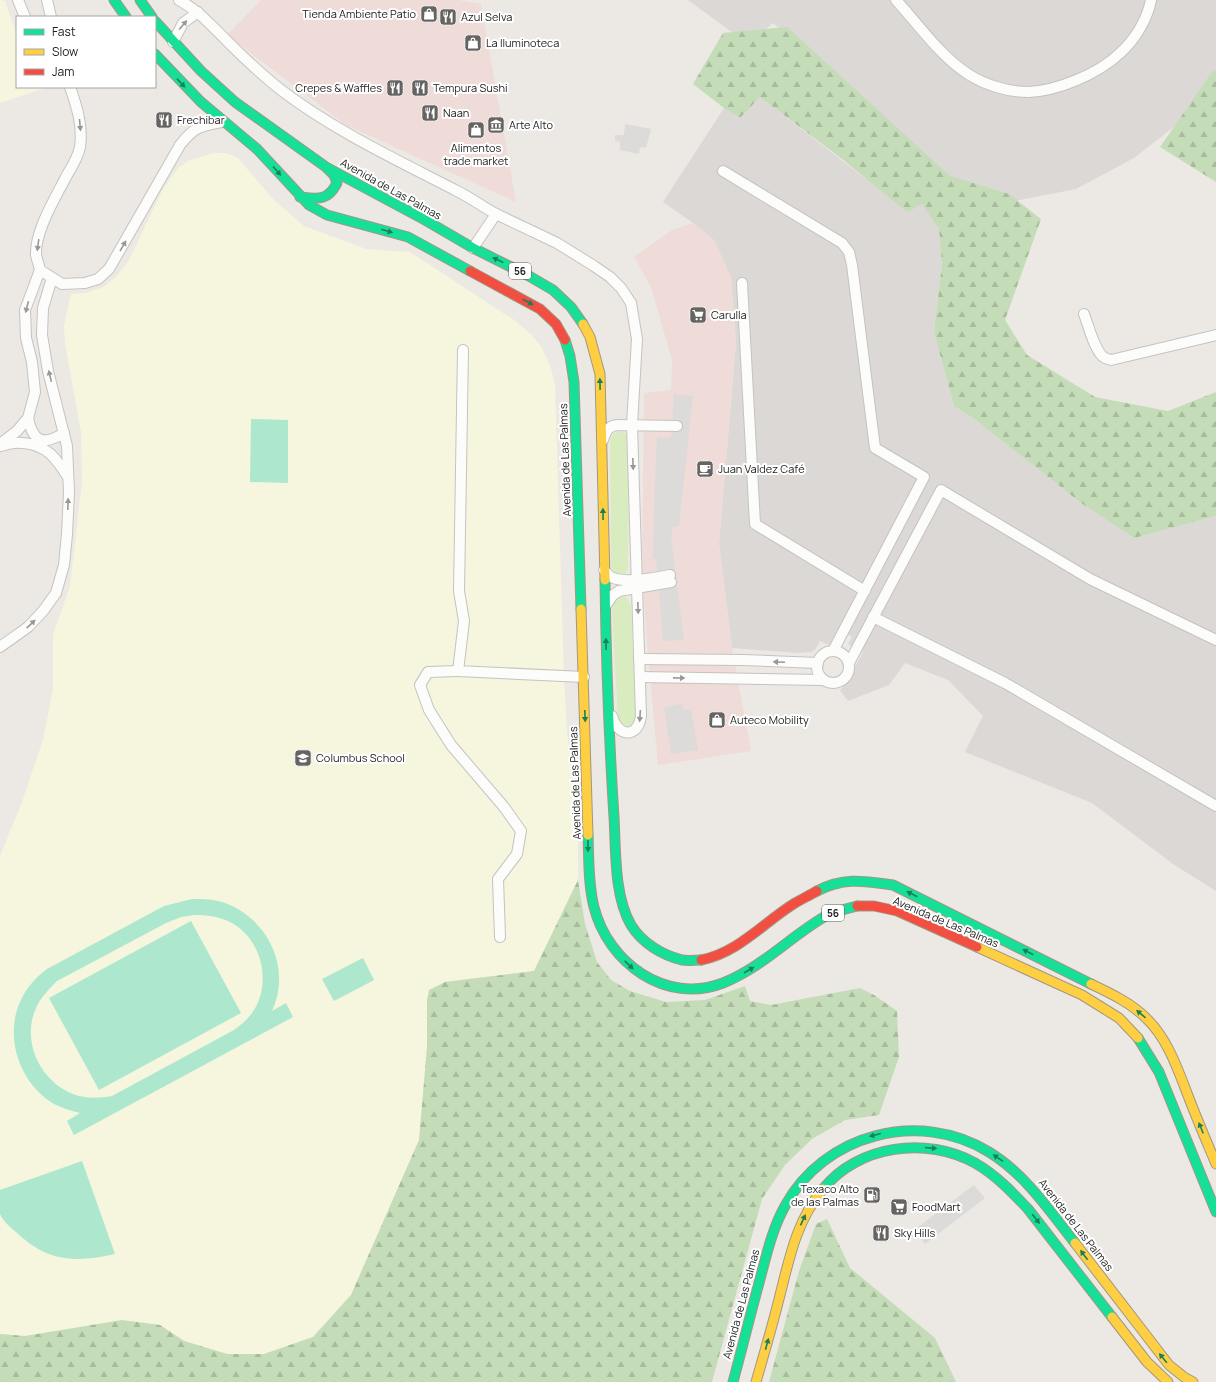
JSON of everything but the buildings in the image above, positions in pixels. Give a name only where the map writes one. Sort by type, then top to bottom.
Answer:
[{"type":"main road","points":[[114,0],[125,16]]},
{"type":"main road","points":[[140,0],[151,16]]},
{"type":"main road","name":"Avenida de Las Palmas","points":[[156,22],[201,71],[235,102],[326,167],[553,290],[571,307],[581,320],[590,337],[600,374],[604,570],[612,787],[621,897],[625,912],[638,936],[664,954],[684,960],[702,960],[726,952],[795,903],[827,886],[860,880],[893,885],[1106,991],[1124,1001],[1143,1015],[1162,1038],[1173,1058],[1216,1164]]},
{"type":"main road","name":"Avenida de Las Palmas","points":[[156,55],[194,96],[222,122],[256,149],[309,205],[327,215],[408,237],[540,309],[556,324],[568,344],[573,369],[574,390],[584,677],[588,873],[595,912],[602,931],[613,948],[637,972],[666,986],[678,988],[710,987],[729,980],[751,969],[821,918],[836,911],[870,905],[897,911],[1082,995],[1120,1018],[1141,1042],[1158,1072],[1216,1212]]},
{"type":"main road","points":[[300,197],[318,199],[329,196],[335,190],[337,183],[336,179],[326,167]]},
{"type":"main road","name":"Avenida de Las Palmas","points":[[733,1382],[766,1254],[785,1205],[796,1189],[809,1172],[827,1157],[846,1146],[866,1137],[888,1132],[919,1131],[942,1133],[958,1137],[978,1145],[1014,1169],[1032,1187],[1169,1365],[1193,1382]]},
{"type":"main road","points":[[756,1382],[796,1234],[813,1199],[836,1175],[866,1157],[898,1149],[914,1148],[932,1148],[959,1155],[977,1163],[1011,1190],[1028,1209],[1147,1362],[1168,1382]]},
{"type":"street","points":[[18,0],[26,16]]},
{"type":"street","points":[[47,0],[51,16]]},
{"type":"street","points":[[179,0],[198,12],[252,66],[307,108],[362,142],[459,192],[496,214],[557,243],[610,277],[622,288],[631,303],[637,339],[632,425],[641,716],[640,723],[636,729],[630,733],[618,729],[614,723],[609,704]]},
{"type":"street","points":[[896,0],[950,60],[968,74],[986,83],[1028,92],[1052,89],[1075,81],[1099,69],[1119,54],[1139,30],[1148,11],[1151,0]]},
{"type":"street","points":[[906,0],[907,12]]},
{"type":"street","points":[[173,42],[183,23],[198,12]]},
{"type":"street","points":[[64,433],[54,439],[42,441],[35,437],[30,427],[28,418],[34,392],[32,362],[26,338],[25,310],[40,270],[36,255],[37,243],[42,228],[80,148],[81,128],[79,113],[70,88]]},
{"type":"street","points":[[40,270],[62,284],[85,283],[98,279],[109,269],[180,145],[195,129],[222,122]]},
{"type":"street","points":[[723,171],[842,243],[849,252],[852,265],[875,448],[924,477],[833,651]]},
{"type":"street","points":[[473,248],[496,214]]},
{"type":"street","points":[[0,647],[28,628],[44,611],[56,593],[64,565],[69,492],[67,446],[48,371],[42,335],[42,308],[52,278]]},
{"type":"street","points":[[742,282],[755,524],[865,591]]},
{"type":"street","points":[[1084,314],[1099,352],[1104,358],[1111,360],[1216,335]]},
{"type":"street","points":[[458,671],[464,621],[459,591],[463,350]]},
{"type":"street","points":[[0,445],[17,431],[28,418]]},
{"type":"street","points":[[602,444],[606,430],[611,426],[677,426]]},
{"type":"street","points":[[0,445],[10,442],[40,446],[57,460],[68,477]]},
{"type":"street","points":[[640,677],[824,680],[833,683],[842,680],[848,673],[849,663],[941,490],[1090,579],[1216,640]]},
{"type":"street","points":[[604,570],[609,576],[615,579],[637,584]]},
{"type":"street","points":[[606,605],[613,595],[637,584],[670,579]]},
{"type":"street","points":[[873,617],[1005,683],[1216,806]]},
{"type":"street","points":[[824,680],[818,672],[818,663],[822,656],[829,652],[837,652],[844,656],[849,663]]},
{"type":"street","points":[[640,659],[743,660],[818,663]]},
{"type":"street","points":[[500,937],[498,879],[517,854],[521,831],[504,807],[450,745],[429,710],[420,685],[428,672],[458,671],[584,677]]},
{"type":"shaded area","points":[[0,0],[5,1],[16,32],[16,88],[45,88],[0,103]]},
{"type":"shaded area","points":[[261,0],[458,0],[481,4],[516,202],[346,125],[227,35]]},
{"type":"shaded area","points":[[688,0],[1216,0],[1216,70],[1212,73],[1197,109],[1134,158],[1076,189],[1009,202],[954,181],[894,132],[773,23],[748,44]]},
{"type":"shaded area","points":[[760,97],[870,182],[922,203],[939,229],[942,264],[934,332],[954,406],[973,418],[1081,503],[1134,538],[1216,516],[1216,891],[1173,864],[1092,803],[965,752],[983,716],[948,680],[905,663],[889,685],[848,701],[840,690],[850,680],[853,670],[863,652],[848,644],[852,637],[838,629],[829,645],[820,641],[815,650],[811,652],[798,653],[732,648],[719,544],[736,343],[731,277],[714,240],[663,202],[724,108],[740,118]]},
{"type":"shaded area","points":[[625,124],[651,129],[646,148],[640,147],[639,154],[620,150],[620,142],[615,141],[615,135],[624,135]]},
{"type":"shaded area","name":"Columbus School","points":[[213,153],[227,153],[238,158],[274,200],[304,226],[366,249],[410,252],[514,320],[531,334],[542,348],[550,365],[555,384],[564,678],[567,731],[578,842],[578,880],[534,971],[445,982],[427,1000],[427,1047],[419,1140],[351,1295],[313,1337],[264,1354],[227,1354],[184,1341],[160,1325],[25,1336],[0,1334],[0,856],[22,802],[43,740],[53,689],[53,635],[70,586],[82,481],[81,432],[65,343],[64,326],[71,294],[86,293],[103,287],[116,277],[128,262],[163,189],[178,168],[188,161]]},
{"type":"shaded area","points":[[693,223],[714,240],[731,277],[736,343],[719,544],[732,648],[751,751],[658,765],[642,572],[644,393],[671,390],[672,360],[651,287],[634,257],[672,230]]},
{"type":"shaded area","points":[[674,394],[693,396],[679,526],[673,527],[671,538],[684,640],[663,641],[656,559],[653,559],[657,437],[671,438]]},
{"type":"shaded area","points":[[682,704],[683,710],[691,709],[698,750],[671,754],[664,707]]},
{"type":"shaded area","points":[[974,1185],[985,1198],[925,1244],[914,1230]]},
{"type":"green space","points":[[787,27],[950,176],[1009,194],[1041,219],[1005,320],[1027,355],[1095,397],[1168,411],[1216,392],[1216,516],[1134,538],[1081,503],[973,418],[954,406],[934,332],[942,264],[939,229],[922,204],[907,212],[842,159],[760,97],[740,118],[724,108],[693,84],[723,33]]},
{"type":"green space","points":[[1216,70],[1216,182],[1160,147],[1212,72]]},
{"type":"green space","points":[[251,419],[288,420],[288,483],[250,482]]},
{"type":"green space","points":[[622,431],[628,436],[629,440],[628,567],[626,573],[620,575],[614,573],[611,566],[610,442],[611,437],[614,434]]},
{"type":"green space","points":[[617,598],[627,598],[631,605],[636,720],[631,728],[621,726],[618,720],[612,608],[612,604]]},
{"type":"green space","points":[[578,880],[585,924],[597,962],[611,980],[630,991],[666,1002],[705,1000],[745,986],[750,1001],[771,1005],[860,988],[874,995],[897,1011],[899,1057],[879,1115],[845,1120],[812,1139],[785,1165],[762,1199],[712,1382],[0,1382],[0,1334],[25,1336],[122,1320],[160,1325],[184,1341],[227,1354],[264,1354],[313,1337],[351,1295],[419,1140],[427,1047],[427,1000],[429,990],[445,982],[534,971]]},
{"type":"green space","points":[[192,899],[213,900],[225,903],[240,910],[253,921],[264,933],[272,947],[277,962],[279,978],[277,995],[272,1011],[286,1003],[293,1017],[74,1135],[67,1121],[80,1113],[54,1104],[42,1095],[32,1085],[18,1059],[14,1030],[15,1016],[20,1002],[31,984],[47,969],[164,906]],"holes":[[[194,915],[217,917],[230,922],[241,929],[257,950],[263,976],[262,989],[258,1001],[248,1018],[234,1030],[112,1096],[92,1098],[78,1096],[61,1088],[51,1080],[36,1058],[32,1046],[31,1034],[32,1021],[36,1008],[48,990],[57,981],[166,923],[181,917]]]},
{"type":"green space","points":[[191,921],[241,1013],[99,1090],[49,998]]},
{"type":"green space","points":[[363,958],[374,980],[334,1001],[322,979]]},
{"type":"green space","points":[[82,1161],[115,1254],[87,1259],[62,1258],[51,1255],[39,1249],[28,1242],[7,1224],[0,1214],[0,1190]]},
{"type":"green space","points":[[827,1219],[850,1268],[935,1338],[956,1382],[769,1382],[799,1271],[816,1224]]},
{"type":"traffic: fast","points":[[114,0],[125,16]]},
{"type":"traffic: fast","points":[[140,0],[151,16]]},
{"type":"traffic: fast","points":[[156,22],[201,71],[235,102],[326,167],[553,290],[571,307],[583,324]]},
{"type":"traffic: fast","points":[[156,55],[201,102],[257,149],[309,205],[327,215],[408,237],[470,271]]},
{"type":"traffic: fast","points":[[300,197],[322,198],[334,189],[337,183],[334,175],[327,168]]},
{"type":"traffic: fast","points":[[565,340],[570,356],[574,382],[581,609]]},
{"type":"traffic: fast","points":[[605,580],[611,758],[617,873],[621,901],[631,925],[647,943],[675,958],[684,960],[701,960]]},
{"type":"traffic: fast","points":[[588,835],[591,889],[594,907],[601,927],[612,946],[626,961],[642,974],[661,983],[681,988],[702,988],[723,983],[737,977],[763,961],[824,917],[838,911],[857,906]]},
{"type":"traffic: fast","points":[[817,891],[836,884],[854,881],[893,885],[1091,984]]},
{"type":"traffic: fast","points":[[1138,1038],[1159,1072],[1216,1212]]},
{"type":"traffic: fast","points":[[733,1382],[767,1253],[780,1215],[802,1181],[823,1161],[848,1146],[875,1136],[904,1131],[933,1132],[962,1139],[989,1152],[1014,1171],[1036,1193],[1075,1243]]},
{"type":"traffic: fast","points":[[823,1189],[838,1174],[855,1163],[874,1154],[894,1149],[936,1149],[975,1163],[1003,1184],[1028,1209],[1112,1317]]},
{"type":"traffic: slow","points":[[583,324],[590,337],[600,374],[605,580]]},
{"type":"traffic: slow","points":[[581,609],[588,835]]},
{"type":"traffic: slow","points":[[977,947],[1082,995],[1119,1018],[1138,1038]]},
{"type":"traffic: slow","points":[[1091,984],[1134,1008],[1146,1018],[1160,1034],[1175,1063],[1216,1164]]},
{"type":"traffic: slow","points":[[756,1382],[774,1320],[790,1255],[806,1214],[823,1189]]},
{"type":"traffic: slow","points":[[1075,1243],[1169,1365],[1193,1382]]},
{"type":"traffic: slow","points":[[1112,1317],[1147,1362],[1168,1382]]},
{"type":"traffic: jam","points":[[470,271],[540,309],[556,324],[565,340]]},
{"type":"traffic: jam","points":[[701,960],[727,951],[739,944],[795,903],[817,891]]},
{"type":"traffic: jam","points":[[857,906],[874,906],[897,911],[977,947]]},
{"type":"place","name":"Tienda Ambiente Patio","points":[[429,14]]},
{"type":"place","name":"Azul Selva","points":[[448,17]]},
{"type":"place","name":"La Iluminoteca","points":[[473,43]]},
{"type":"place","name":"Crepes & Waffles","points":[[395,88]]},
{"type":"place","name":"Tempura Sushi","points":[[420,88]]},
{"type":"place","name":"Naan","points":[[430,113]]},
{"type":"place","name":"Frechibar","points":[[164,120]]},
{"type":"place","name":"Arte Alto","points":[[496,125]]},
{"type":"place","name":"Alimentos trade market","points":[[476,130]]},
{"type":"place","name":"Carulla","points":[[698,315]]},
{"type":"place","name":"Juan Valdez Café","points":[[705,469]]},
{"type":"place","name":"Auteco Mobility","points":[[717,720]]},
{"type":"place","name":"Columbus School","points":[[303,758]]},
{"type":"place","name":"Texaco Alto de las Palmas","points":[[872,1195]]},
{"type":"place","name":"FoodMart","points":[[899,1207]]},
{"type":"place","name":"Sky Hills","points":[[881,1233]]}]
